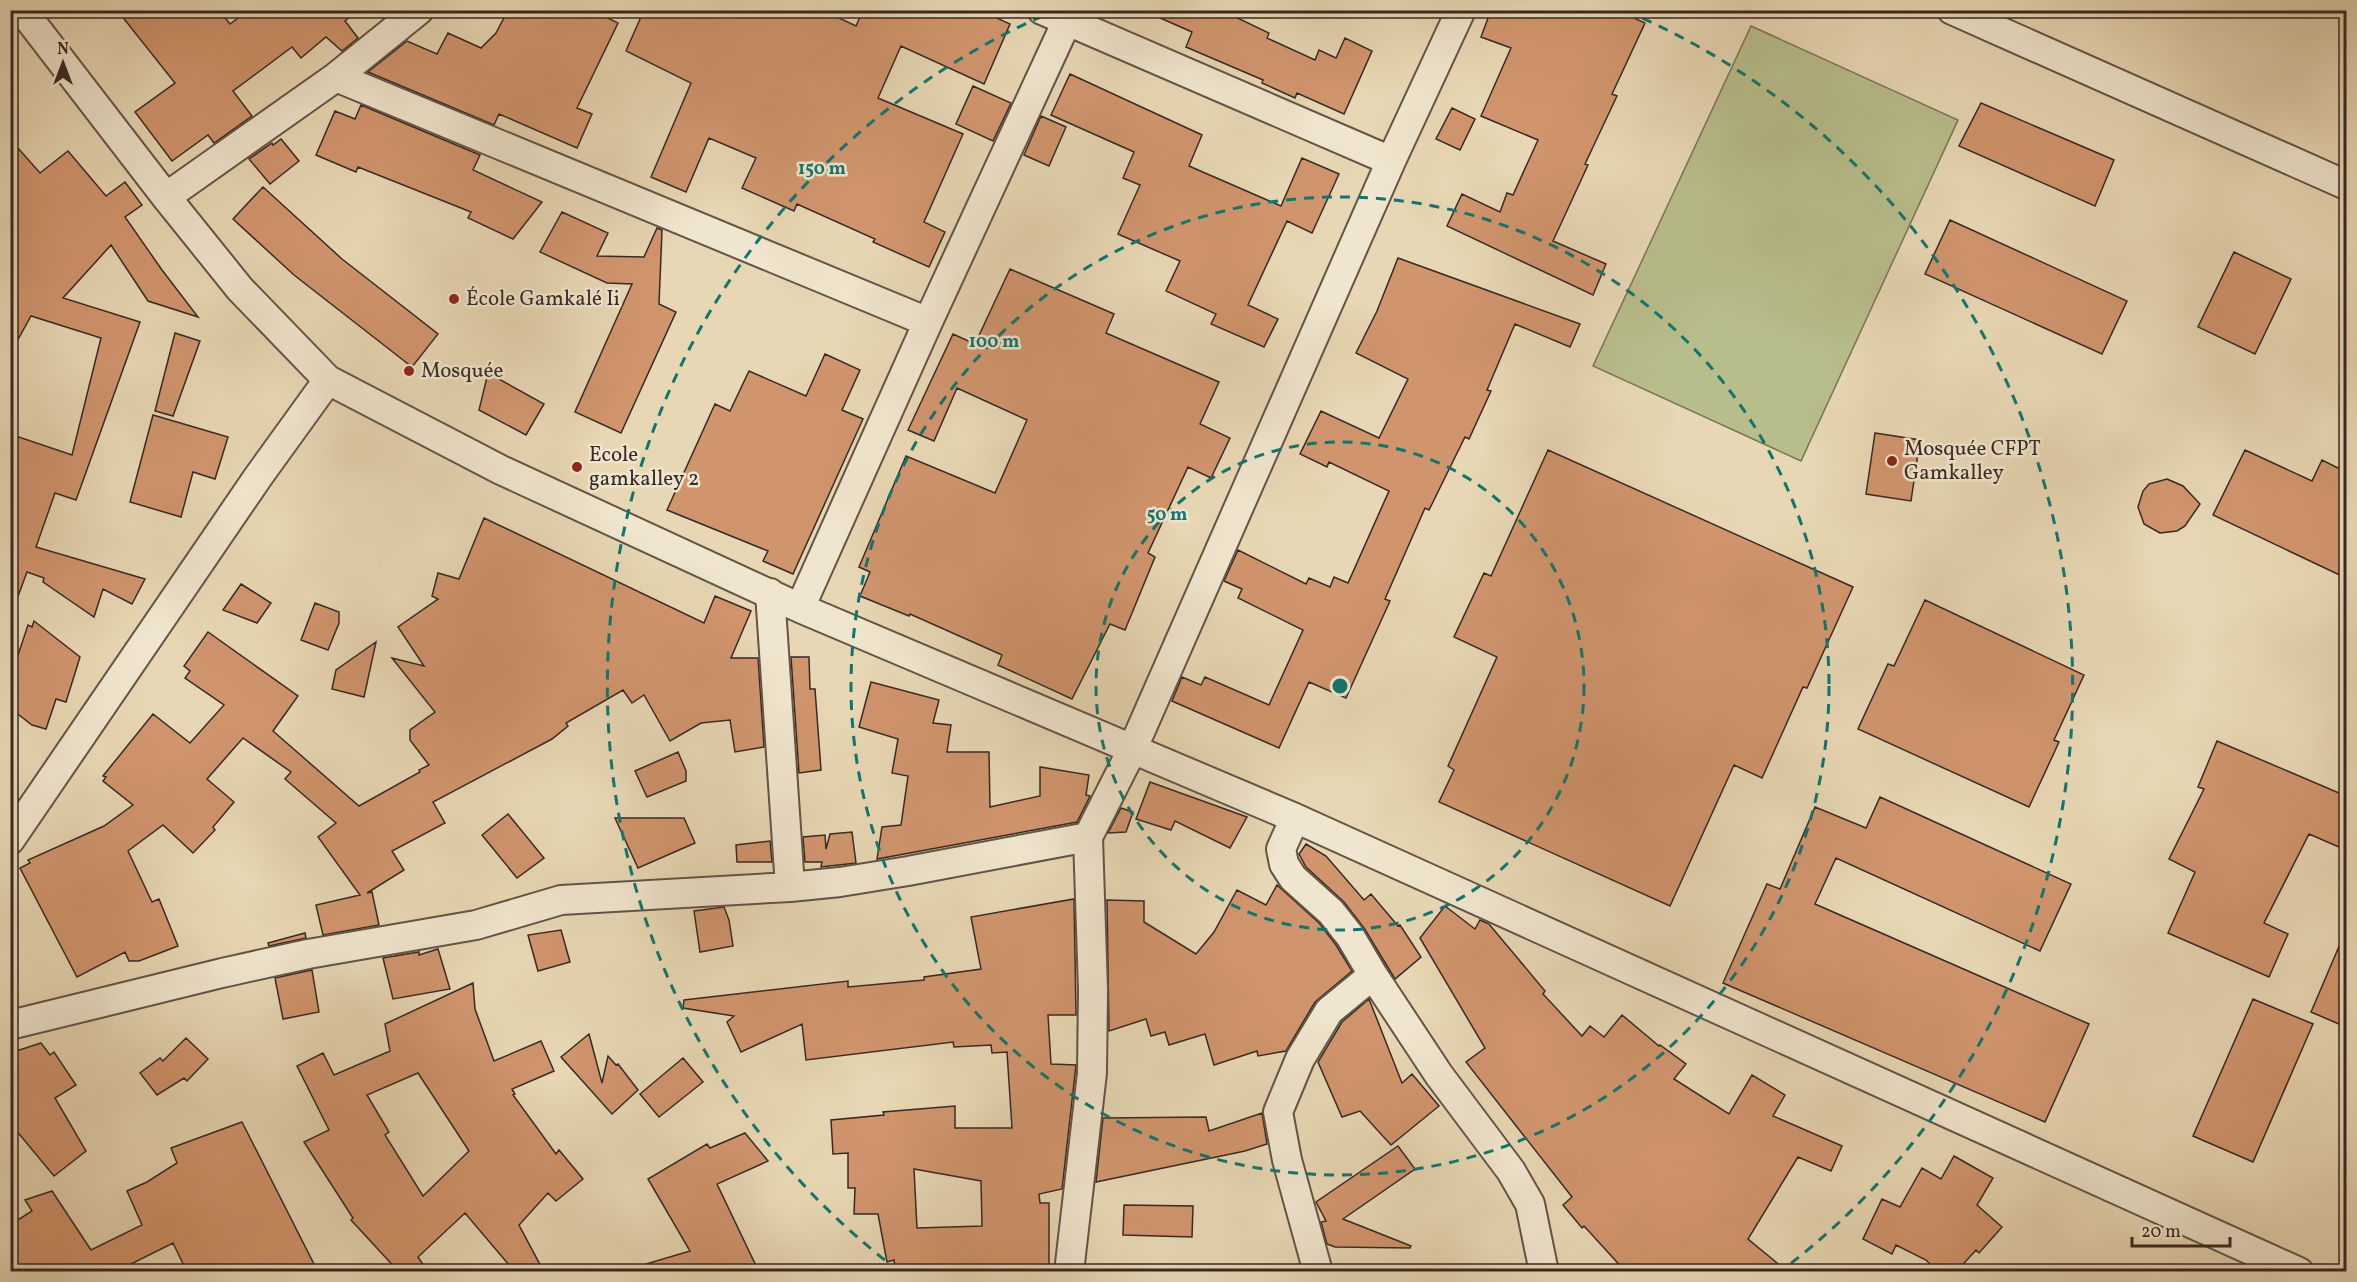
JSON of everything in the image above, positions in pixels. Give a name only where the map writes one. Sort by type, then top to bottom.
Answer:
[{"type":"street","points":[[22,10],[240,289],[328,380],[501,470],[800,608],[1295,818],[2299,1272]]},
{"type":"street","points":[[166,197],[336,77],[419,10]]},
{"type":"street","points":[[1069,1272],[1092,1073],[1093,990],[1088,837],[1132,750],[1391,161],[1461,10]]},
{"type":"street","points":[[1952,10],[2346,185]]},
{"type":"street","points":[[800,608],[928,322],[1055,16],[1391,161]]},
{"type":"street","points":[[336,77],[928,322]]},
{"type":"street","points":[[10,840],[258,477],[328,380]]},
{"type":"street","points":[[770,593],[790,887]]},
{"type":"street","points":[[1295,818],[1281,849],[1284,864],[1293,878],[1331,912],[1350,936],[1439,1075],[1511,1171],[1530,1204],[1544,1272]]},
{"type":"street","points":[[10,1025],[308,954],[476,925],[561,900],[790,887],[908,871],[1088,837]]},
{"type":"street","points":[[1318,1272],[1287,1160],[1278,1112],[1300,1059],[1329,1011],[1373,975]]},
{"type":"green space","points":[[1751,26],[1958,120],[1801,461],[1593,366]]},
{"type":"building","points":[[117,10],[219,10],[230,24],[249,10],[358,10],[345,21],[358,38],[342,51],[326,37],[301,58],[292,47],[233,91],[252,116],[214,143],[208,135],[172,161],[135,112],[175,83]]},
{"type":"building","points":[[508,10],[592,10],[618,23],[577,108],[592,114],[577,148],[499,114],[494,125],[368,72],[407,41],[437,54],[448,33],[481,48],[496,33]]},
{"type":"building","points":[[644,10],[822,10],[856,26],[863,10],[980,10],[1010,24],[984,84],[901,46],[878,98],[963,134],[924,222],[945,232],[929,267],[873,242],[875,239],[797,204],[794,211],[742,188],[756,158],[709,138],[686,192],[651,177],[691,83],[626,51]]},
{"type":"building","points":[[1142,10],[1221,10],[1269,33],[1267,38],[1315,60],[1319,50],[1336,58],[1345,38],[1372,51],[1344,114],[1297,93],[1295,98],[1262,83],[1263,80],[1186,47],[1192,32]]},
{"type":"building","points":[[1491,10],[1617,10],[1645,23],[1612,94],[1617,96],[1585,164],[1588,165],[1553,241],[1606,264],[1593,295],[1447,226],[1462,194],[1500,212],[1507,193],[1513,195],[1538,140],[1481,116],[1511,48],[1481,37]]},
{"type":"building","points":[[1070,74],[1202,135],[1189,166],[1281,206],[1302,158],[1339,174],[1312,233],[1287,221],[1248,305],[1278,319],[1264,347],[1211,324],[1216,314],[1166,291],[1180,261],[1118,234],[1140,185],[1123,178],[1134,152],[1051,115]]},
{"type":"building","points":[[973,86],[1011,103],[993,141],[956,124]]},
{"type":"building","points":[[1981,103],[2114,160],[2095,206],[1959,146]]},
{"type":"building","points":[[361,105],[480,155],[473,170],[542,202],[513,239],[468,218],[471,212],[358,167],[356,172],[316,155],[335,111],[355,119]]},
{"type":"building","points":[[1452,108],[1475,119],[1460,150],[1436,139]]},
{"type":"building","points":[[1041,116],[1066,127],[1049,166],[1024,155]]},
{"type":"building","points":[[10,139],[40,173],[68,151],[106,196],[125,182],[142,205],[125,217],[198,317],[148,301],[111,245],[63,298],[140,322],[76,500],[55,493],[36,547],[145,579],[132,604],[103,589],[94,617],[43,582],[44,578],[27,572],[14,607],[10,607],[10,434],[72,455],[101,338],[31,316],[10,354]]},
{"type":"building","points":[[281,139],[299,161],[270,184],[249,159]]},
{"type":"building","points":[[263,187],[342,259],[438,334],[412,367],[294,275],[233,219]]},
{"type":"building","points":[[562,212],[608,233],[597,256],[644,257],[657,228],[662,230],[659,304],[676,312],[621,433],[575,412],[632,284],[607,283],[540,252]]},
{"type":"building","points":[[1950,220],[2127,301],[2102,354],[1925,274]]},
{"type":"building","points":[[2234,252],[2291,279],[2255,354],[2198,327]]},
{"type":"building","points":[[1398,258],[1580,324],[1570,347],[1515,324],[1487,390],[1491,391],[1469,439],[1465,437],[1429,510],[1425,508],[1385,599],[1390,601],[1346,698],[1309,682],[1279,748],[1172,701],[1182,677],[1201,685],[1205,677],[1269,705],[1303,630],[1238,598],[1242,589],[1224,581],[1238,550],[1306,584],[1309,578],[1330,587],[1334,577],[1348,583],[1389,491],[1329,462],[1327,467],[1300,454],[1321,411],[1379,438],[1408,379],[1356,353],[1377,311]]},
{"type":"building","points":[[1010,269],[1114,314],[1106,333],[1219,382],[1200,424],[1230,438],[1211,478],[1188,467],[1148,553],[1155,557],[1125,630],[1110,624],[1072,699],[998,665],[1002,655],[910,614],[909,616],[860,596],[870,572],[859,567],[906,456],[995,493],[1027,420],[957,388],[934,441],[908,430],[953,334],[975,344]]},
{"type":"building","points":[[175,333],[200,341],[173,416],[155,411]]},
{"type":"building","points":[[825,354],[860,370],[842,410],[863,419],[793,574],[763,561],[768,551],[667,510],[715,404],[730,411],[749,371],[806,396]]},
{"type":"building","points":[[488,373],[544,404],[526,435],[479,410]]},
{"type":"building","points":[[153,415],[228,437],[215,479],[193,472],[181,517],[130,502]]},
{"type":"building","points":[[1875,433],[1920,440],[1911,501],[1866,494]]},
{"type":"building","points":[[1548,450],[1853,587],[1807,688],[1803,687],[1762,778],[1734,765],[1670,906],[1439,802],[1454,770],[1448,766],[1497,657],[1454,637],[1484,573],[1491,576]]},
{"type":"building","points":[[2245,450],[2312,481],[2322,460],[2346,472],[2346,578],[2213,515]]},
{"type":"building","points":[[2167,479],[2183,486],[2200,504],[2185,526],[2177,531],[2160,533],[2144,524],[2138,507],[2143,491],[2149,484]]},
{"type":"building","points":[[484,518],[704,623],[715,596],[751,611],[731,658],[758,658],[764,747],[735,752],[730,720],[701,723],[670,741],[644,695],[632,703],[623,690],[566,723],[568,726],[552,739],[433,802],[445,823],[392,851],[404,870],[367,893],[372,892],[379,925],[323,935],[316,905],[360,895],[318,837],[336,823],[285,779],[291,772],[243,738],[207,779],[234,802],[213,827],[215,830],[193,853],[163,825],[128,851],[152,902],[159,899],[178,946],[139,961],[129,961],[125,952],[77,977],[20,868],[30,863],[28,860],[104,826],[133,805],[103,781],[106,777],[103,776],[153,714],[190,743],[224,705],[185,678],[190,671],[184,666],[208,632],[298,696],[273,731],[359,806],[429,765],[410,740],[410,730],[435,712],[392,658],[424,666],[398,627],[438,599],[432,596],[438,573],[459,579]]},
{"type":"building","points":[[241,584],[271,603],[257,623],[223,610]]},
{"type":"building","points":[[1925,600],[2084,675],[2054,740],[2059,742],[2029,807],[1858,729],[1888,664],[1894,666]]},
{"type":"building","points":[[315,603],[339,612],[339,623],[328,650],[301,640]]},
{"type":"building","points":[[34,621],[80,657],[66,702],[56,699],[46,729],[32,725],[10,708],[10,679],[28,625],[32,627]]},
{"type":"building","points":[[376,642],[364,697],[332,689],[336,670]]},
{"type":"building","points":[[791,657],[809,657],[810,689],[815,689],[821,770],[799,773]]},
{"type":"building","points":[[871,682],[939,700],[933,723],[951,725],[947,752],[989,752],[990,807],[1040,796],[1040,767],[1089,775],[1086,795],[1090,796],[1077,822],[877,859],[882,827],[901,825],[908,776],[892,773],[898,739],[859,727]]},
{"type":"building","points":[[2217,741],[2346,796],[2346,850],[2309,834],[2264,923],[2288,934],[2269,977],[2168,933],[2195,872],[2169,859],[2204,789],[2198,787]]},
{"type":"building","points":[[678,752],[686,771],[686,781],[647,797],[635,771]]},
{"type":"building","points":[[1150,782],[1247,817],[1230,848],[1175,821],[1171,830],[1136,819]]},
{"type":"building","points":[[1880,797],[2071,884],[2040,951],[1836,858],[1815,904],[2089,1024],[2045,1122],[1723,983],[1767,884],[1780,889],[1815,807],[1866,828]]},
{"type":"building","points":[[1121,808],[1133,812],[1126,832],[1108,833]]},
{"type":"building","points":[[508,814],[544,858],[517,878],[482,835]]},
{"type":"building","points":[[615,818],[684,818],[695,843],[638,868]]},
{"type":"building","points":[[852,832],[856,863],[821,867],[822,862],[805,862],[803,837],[825,835],[826,849],[830,834]]},
{"type":"building","points":[[770,841],[772,862],[737,862],[736,845]]},
{"type":"building","points":[[1306,844],[1326,856],[1364,900],[1371,894],[1398,926],[1400,925],[1421,957],[1395,979],[1364,928],[1344,902],[1306,867],[1299,854]]},
{"type":"building","points":[[1277,885],[1319,923],[1352,971],[1315,1002],[1286,1051],[1258,1056],[1257,1051],[1214,1065],[1205,1034],[1169,1045],[1165,1032],[1151,1036],[1146,1019],[1109,1031],[1107,900],[1144,901],[1144,922],[1196,954],[1214,932],[1237,890],[1266,905]]},
{"type":"building","points":[[1074,899],[1076,1015],[1048,1015],[1051,1064],[1076,1065],[1062,1189],[1039,1194],[1040,1203],[1049,1203],[1049,1272],[896,1272],[894,1260],[887,1262],[878,1214],[854,1214],[855,1188],[848,1188],[848,1153],[833,1154],[831,1120],[884,1115],[883,1112],[955,1106],[955,1128],[1012,1128],[1007,1052],[992,1053],[991,1045],[954,1047],[953,1042],[806,1060],[802,1024],[741,1052],[727,1022],[734,1016],[683,1008],[684,1000],[848,981],[848,987],[924,980],[924,977],[981,969],[971,917]],"holes":[[[914,1169],[981,1181],[982,1226],[917,1228]]]},
{"type":"building","points":[[1445,906],[1475,929],[1480,920],[1489,924],[1545,991],[1543,994],[1582,1036],[1590,1026],[1604,1037],[1622,1015],[1659,1046],[1686,1064],[1674,1079],[1729,1114],[1752,1075],[1785,1095],[1773,1116],[1842,1146],[1831,1171],[1798,1157],[1748,1239],[1788,1272],[1626,1272],[1584,1226],[1582,1228],[1563,1205],[1572,1197],[1466,1062],[1485,1048],[1420,938]]},
{"type":"building","points":[[724,907],[729,920],[733,946],[700,952],[694,911]]},
{"type":"building","points":[[561,930],[570,962],[538,971],[528,935]]},
{"type":"building","points":[[2346,930],[2346,1027],[2311,1012]]},
{"type":"building","points":[[305,933],[306,938],[269,946],[268,943]]},
{"type":"building","points":[[438,949],[450,989],[393,999],[383,958],[419,952],[419,955]]},
{"type":"building","points":[[312,970],[319,1012],[283,1019],[275,978]]},
{"type":"building","points":[[473,983],[475,1009],[494,1061],[541,1041],[554,1071],[512,1089],[515,1094],[513,1095],[556,1154],[559,1150],[583,1179],[556,1201],[548,1193],[519,1225],[544,1272],[515,1272],[465,1213],[418,1257],[428,1272],[399,1272],[351,1220],[353,1218],[304,1142],[329,1130],[297,1066],[323,1053],[334,1075],[390,1051],[385,1024]],"holes":[[[418,1073],[469,1151],[423,1196],[385,1135],[389,1132],[367,1095]]]},
{"type":"building","points":[[1369,999],[1402,1083],[1412,1074],[1439,1106],[1391,1145],[1360,1111],[1342,1117],[1318,1062],[1342,1022]]},
{"type":"building","points":[[2253,999],[2313,1024],[2253,1162],[2193,1136]]},
{"type":"building","points":[[589,1034],[602,1083],[608,1056],[616,1065],[618,1064],[638,1090],[612,1114],[561,1057]]},
{"type":"building","points":[[186,1038],[208,1059],[187,1081],[184,1078],[157,1095],[140,1073],[160,1058],[163,1061]]},
{"type":"building","points":[[41,1043],[50,1055],[54,1052],[76,1085],[55,1098],[86,1151],[54,1176],[10,1123],[10,1053]]},
{"type":"building","points":[[683,1058],[703,1082],[659,1117],[640,1094]]},
{"type":"building","points":[[1262,1113],[1267,1144],[1245,1151],[1096,1182],[1103,1118],[1206,1117],[1209,1131]]},
{"type":"building","points":[[242,1122],[318,1272],[187,1272],[173,1243],[115,1272],[10,1272],[10,1225],[32,1211],[25,1200],[52,1191],[91,1250],[142,1225],[127,1191],[147,1182],[177,1163],[171,1148]]},
{"type":"building","points":[[745,1133],[768,1161],[717,1184],[759,1272],[647,1272],[646,1264],[690,1251],[648,1179],[707,1144],[710,1148]]},
{"type":"building","points":[[1398,1146],[1415,1169],[1343,1219],[1411,1246],[1410,1248],[1335,1247],[1327,1244],[1321,1222],[1326,1221],[1316,1202]]},
{"type":"building","points":[[1954,1156],[1993,1178],[1977,1205],[2002,1227],[1979,1253],[1976,1250],[1956,1272],[1938,1272],[1926,1260],[1896,1245],[1892,1254],[1863,1239],[1882,1199],[1900,1207],[1922,1168],[1941,1179]]},
{"type":"building","points":[[1124,1205],[1193,1206],[1192,1237],[1123,1235]]},
{"type":"place","name":"École Gamkalé Ii","points":[[454,299]]},
{"type":"place","name":"Mosquée","points":[[409,371]]},
{"type":"place","name":"Mosquée CFPT Gamkalley","points":[[1892,461]]},
{"type":"place","name":"Ecole gamkalley 2","points":[[577,467]]}]
